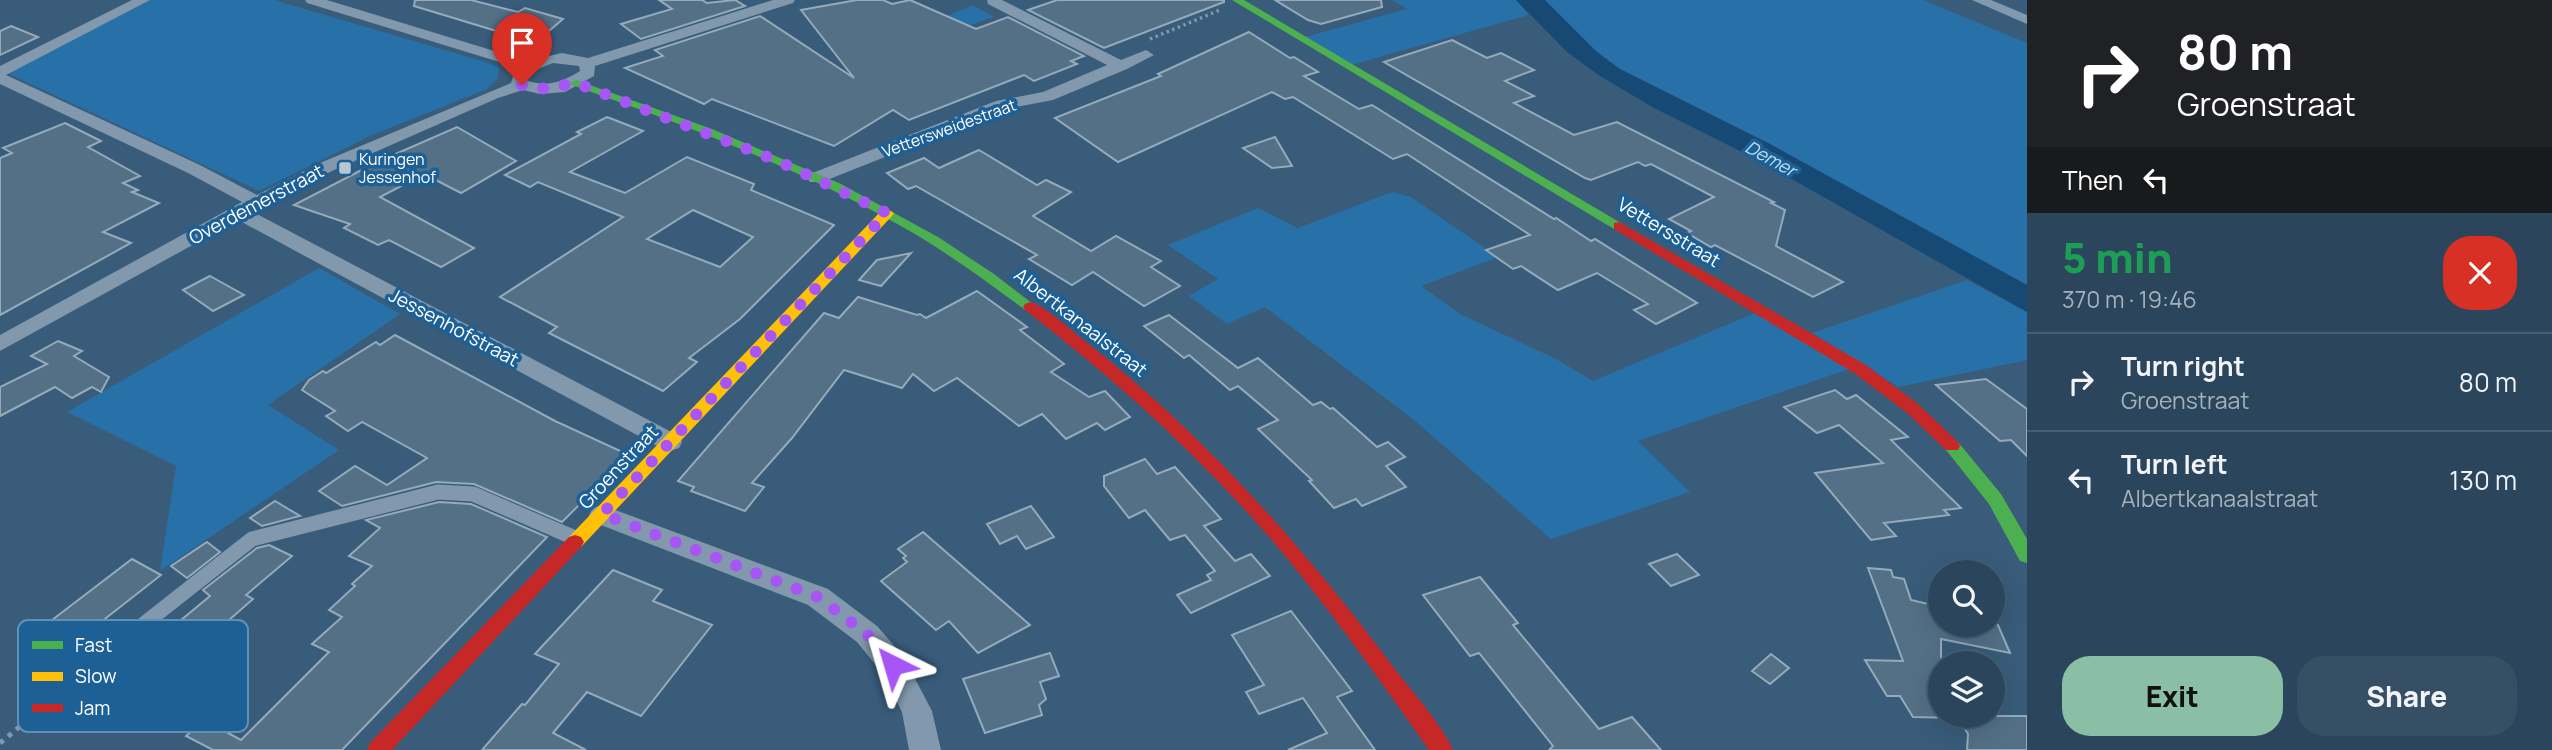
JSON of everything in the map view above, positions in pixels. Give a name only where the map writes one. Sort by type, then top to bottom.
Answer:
[{"type":"street","points":[[0,72],[143,0]]},
{"type":"street","points":[[312,0],[528,66]]},
{"type":"street","points":[[522,85],[518,76],[528,66],[539,61],[579,59],[587,64],[788,0]]},
{"type":"street","points":[[1979,0],[2027,20]]},
{"type":"street","points":[[993,1],[1121,66]]},
{"type":"street","name":"Vettersstraat","points":[[1239,1],[1860,369],[1899,395],[1942,432],[1989,487],[2027,556]]},
{"type":"street","name":"Vettersweidestraat","points":[[816,178],[1002,105],[1047,96],[1146,55]]},
{"type":"street","points":[[576,83],[588,73],[587,64]]},
{"type":"street","name":"Jessenhofstraat","points":[[0,78],[194,169],[247,207],[670,442]]},
{"type":"street","name":"Overdemerstraat","points":[[0,344],[247,207],[326,167],[492,95],[522,85],[540,89],[576,83]]},
{"type":"street","name":"Albertkanaalstraat","points":[[576,83],[743,146],[887,213],[946,248],[1041,314],[1151,403],[1246,498],[1321,588],[1442,750]]},
{"type":"street","name":"Groenstraat","points":[[378,750],[887,213]]},
{"type":"street","points":[[602,514],[818,597],[867,634],[893,665],[917,710],[925,750]]},
{"type":"lane","points":[[149,620],[252,538],[438,492],[473,494],[579,539]]},
{"type":"path","points":[[1146,55],[1137,50],[1139,44],[1239,1]]},
{"type":"path","points":[[0,743],[18,728]]},
{"type":"shaded area","points":[[150,0],[274,0],[489,63],[499,68],[498,78],[487,89],[372,135],[259,191],[7,73]]},
{"type":"shaded area","points":[[1392,0],[1516,0],[1529,15],[1351,65],[1305,37],[1407,9]]},
{"type":"shaded area","points":[[1545,0],[1923,0],[2027,43],[2027,285],[1768,143],[1620,69],[1597,52]]},
{"type":"shaded area","points":[[972,5],[994,17],[886,54],[941,19]]},
{"type":"shaded area","points":[[1392,192],[1411,197],[1498,257],[1421,286],[1460,314],[1556,359],[1593,381],[1755,313],[1849,369],[1638,441],[1690,492],[1551,539],[1414,420],[1265,307],[1227,324],[1189,296],[1218,279],[1168,245],[1258,208],[1298,228]]},
{"type":"shaded area","points":[[319,268],[400,314],[268,405],[339,450],[160,571],[176,466],[67,412]]},
{"type":"shaded area","points":[[1967,280],[2027,312],[2027,360],[1898,387],[1812,333]]},
{"type":"water","name":"Demer","points":[[1516,0],[1545,0],[1597,52],[1620,69],[1768,143],[2027,285],[2027,312],[1758,160],[1656,109],[1600,76],[1567,52]]},
{"type":"building","points":[[415,0],[471,0],[518,12],[525,8],[563,19],[543,36],[513,36],[414,6]]},
{"type":"building","points":[[659,0],[702,0],[707,3],[735,0],[745,6],[641,39],[621,24],[672,9]]},
{"type":"building","points":[[857,0],[883,0],[892,4],[910,0],[976,29],[1008,17],[1084,56],[1071,61],[1077,64],[1034,81],[1024,75],[909,120],[893,110],[834,146],[712,99],[704,104],[625,68],[663,56],[655,50],[760,16],[854,78],[801,10]]},
{"type":"building","points":[[1057,0],[1224,2],[1104,48],[1028,10]]},
{"type":"building","points":[[1275,0],[1381,0],[1382,7],[1321,24],[1308,20]]},
{"type":"building","points":[[11,26],[38,37],[0,55],[0,31]]},
{"type":"building","points":[[1249,32],[1318,72],[1304,76],[1359,109],[1372,105],[1554,219],[1591,241],[1595,239],[1697,303],[1656,324],[1634,310],[1648,304],[1597,273],[1558,290],[1521,266],[1513,269],[1486,250],[1530,235],[1407,154],[1393,159],[1293,97],[1285,99],[1272,92],[1118,162],[1055,118],[1161,76],[1158,74]]},
{"type":"building","points":[[1452,40],[1487,58],[1501,53],[1534,70],[1505,81],[1534,96],[1514,103],[1574,135],[1617,122],[1774,202],[1771,203],[1785,210],[1776,246],[1843,282],[1813,297],[1715,245],[1711,247],[1687,233],[1691,231],[1669,219],[1714,197],[1651,164],[1645,166],[1638,162],[1591,180],[1585,178],[1384,62]]},
{"type":"building","points":[[607,117],[643,131],[570,172],[625,193],[687,157],[754,184],[751,190],[834,225],[740,319],[689,358],[697,362],[663,391],[549,333],[557,327],[500,297],[623,217],[538,182],[530,187],[505,175],[581,134],[577,132]],"holes":[[[693,210],[753,237],[720,267],[647,239]]]},
{"type":"building","points":[[65,123],[101,141],[88,147],[140,176],[123,183],[138,190],[132,192],[159,203],[103,232],[131,243],[0,315],[0,158],[12,153],[3,148]]},
{"type":"building","points":[[457,127],[516,161],[461,193],[424,174],[380,197],[474,248],[441,267],[389,240],[378,245],[344,228],[350,224],[294,205],[375,163]]},
{"type":"building","points":[[1275,137],[1292,166],[1272,168],[1243,148]]},
{"type":"building","points":[[979,150],[1037,185],[1046,180],[1071,192],[1033,216],[1091,251],[1116,236],[1161,261],[1151,267],[1180,286],[1144,306],[1093,272],[1072,285],[1029,259],[1037,255],[916,186],[908,189],[887,173],[924,158],[939,168]]},
{"type":"building","points":[[911,253],[881,286],[859,280],[877,260]]},
{"type":"building","points":[[210,276],[244,295],[213,311],[183,290]]},
{"type":"building","points":[[977,291],[1027,327],[1020,330],[1064,364],[1051,372],[1089,397],[1105,391],[1130,417],[1105,430],[1097,423],[1066,439],[1042,414],[1019,426],[957,378],[934,391],[913,374],[902,388],[844,370],[792,438],[752,483],[764,487],[745,511],[691,491],[694,487],[678,481],[824,313],[839,318],[858,297],[926,318]]},
{"type":"building","points":[[1169,315],[1238,368],[1258,358],[1313,405],[1321,402],[1330,409],[1333,408],[1377,447],[1388,442],[1405,457],[1386,466],[1406,487],[1362,506],[1356,499],[1334,508],[1309,481],[1312,480],[1258,429],[1278,420],[1238,386],[1230,390],[1189,355],[1184,358],[1144,326]]},
{"type":"building","points":[[395,335],[555,421],[629,455],[562,522],[474,484],[436,482],[342,506],[319,491],[355,466],[387,485],[427,458],[362,422],[348,431],[326,416],[335,411],[302,390],[309,380],[323,371],[326,373],[376,342],[380,345]]},
{"type":"building","points":[[58,341],[82,351],[74,356],[109,377],[101,392],[92,387],[72,398],[55,387],[0,416],[0,387],[47,364],[31,356]]},
{"type":"building","points":[[1986,379],[2027,409],[2027,456],[2011,440],[2000,441],[1936,385]]},
{"type":"building","points":[[1835,390],[1847,399],[1856,395],[1908,437],[1891,440],[1961,508],[1944,510],[1949,515],[1884,523],[1896,536],[1871,540],[1815,473],[1883,463],[1839,425],[1817,433],[1784,407]]},
{"type":"building","points":[[1145,459],[1157,474],[1175,467],[1221,519],[1204,526],[1235,561],[1251,554],[1270,576],[1191,613],[1177,595],[1211,580],[1207,575],[1215,571],[1185,535],[1170,540],[1145,510],[1129,518],[1104,486],[1104,476]]},
{"type":"building","points":[[275,501],[300,516],[262,526],[250,518]]},
{"type":"building","points":[[439,502],[471,504],[547,537],[342,750],[213,750],[186,736],[190,732],[226,732],[241,740],[329,652],[312,644],[342,617],[329,610],[372,566],[349,556],[380,528],[366,520]]},
{"type":"building","points":[[1031,506],[1054,537],[1026,549],[1017,536],[1000,544],[987,524]]},
{"type":"building","points":[[923,532],[1030,625],[978,653],[949,621],[936,630],[881,581],[907,562],[903,558],[906,556],[898,549]]},
{"type":"building","points":[[207,542],[220,552],[187,578],[171,566]]},
{"type":"building","points":[[269,545],[292,556],[246,595],[253,599],[229,620],[181,620],[210,596],[203,590],[257,548]]},
{"type":"building","points":[[1677,554],[1699,575],[1671,586],[1649,564]]},
{"type":"building","points":[[132,559],[161,575],[103,620],[52,620]]},
{"type":"building","points":[[1868,568],[1891,570],[1893,577],[1904,579],[1911,600],[1928,604],[1928,637],[2003,637],[2010,653],[1941,639],[1941,651],[1928,651],[1928,717],[1913,717],[1900,696],[1887,696],[1865,660],[1903,661]]},
{"type":"building","points":[[613,570],[662,590],[653,601],[712,625],[641,716],[587,692],[553,733],[586,750],[482,750],[559,664],[535,654]]},
{"type":"building","points":[[1480,577],[1518,623],[1513,625],[1599,729],[1632,717],[1661,750],[1549,750],[1553,746],[1479,653],[1470,656],[1423,595]]},
{"type":"building","points":[[1291,611],[1352,691],[1337,697],[1375,750],[1288,750],[1327,733],[1303,698],[1259,714],[1246,692],[1264,685],[1232,635]]},
{"type":"building","points":[[1050,653],[1059,676],[1040,682],[1046,699],[1039,705],[1042,715],[985,733],[963,679]]},
{"type":"building","points":[[1771,654],[1789,668],[1770,684],[1752,671]]},
{"type":"building","points":[[2005,716],[2027,716],[2027,750],[1967,750],[1968,734],[1964,728],[2005,728]]},
{"type":"traffic: fast","points":[[1237,0],[1619,226]]},
{"type":"traffic: fast","points":[[576,83],[708,131],[837,187],[933,240],[1030,307]]},
{"type":"traffic: fast","points":[[1952,446],[1995,499],[2027,556]]},
{"type":"traffic: slow","points":[[575,542],[887,213]]},
{"type":"traffic: jam","points":[[1619,226],[1860,369],[1912,408],[1952,446]]},
{"type":"traffic: jam","points":[[1030,307],[1126,383],[1186,438],[1243,496],[1315,580],[1442,750]]},
{"type":"traffic: jam","points":[[378,750],[575,542]]},
{"type":"place","name":"Kuringen Jessenhof","points":[[345,168]]},
{"type":"route","points":[[522,85],[553,89],[576,83],[609,94],[796,168],[887,213],[602,514],[818,597],[867,634],[893,665]]}]
